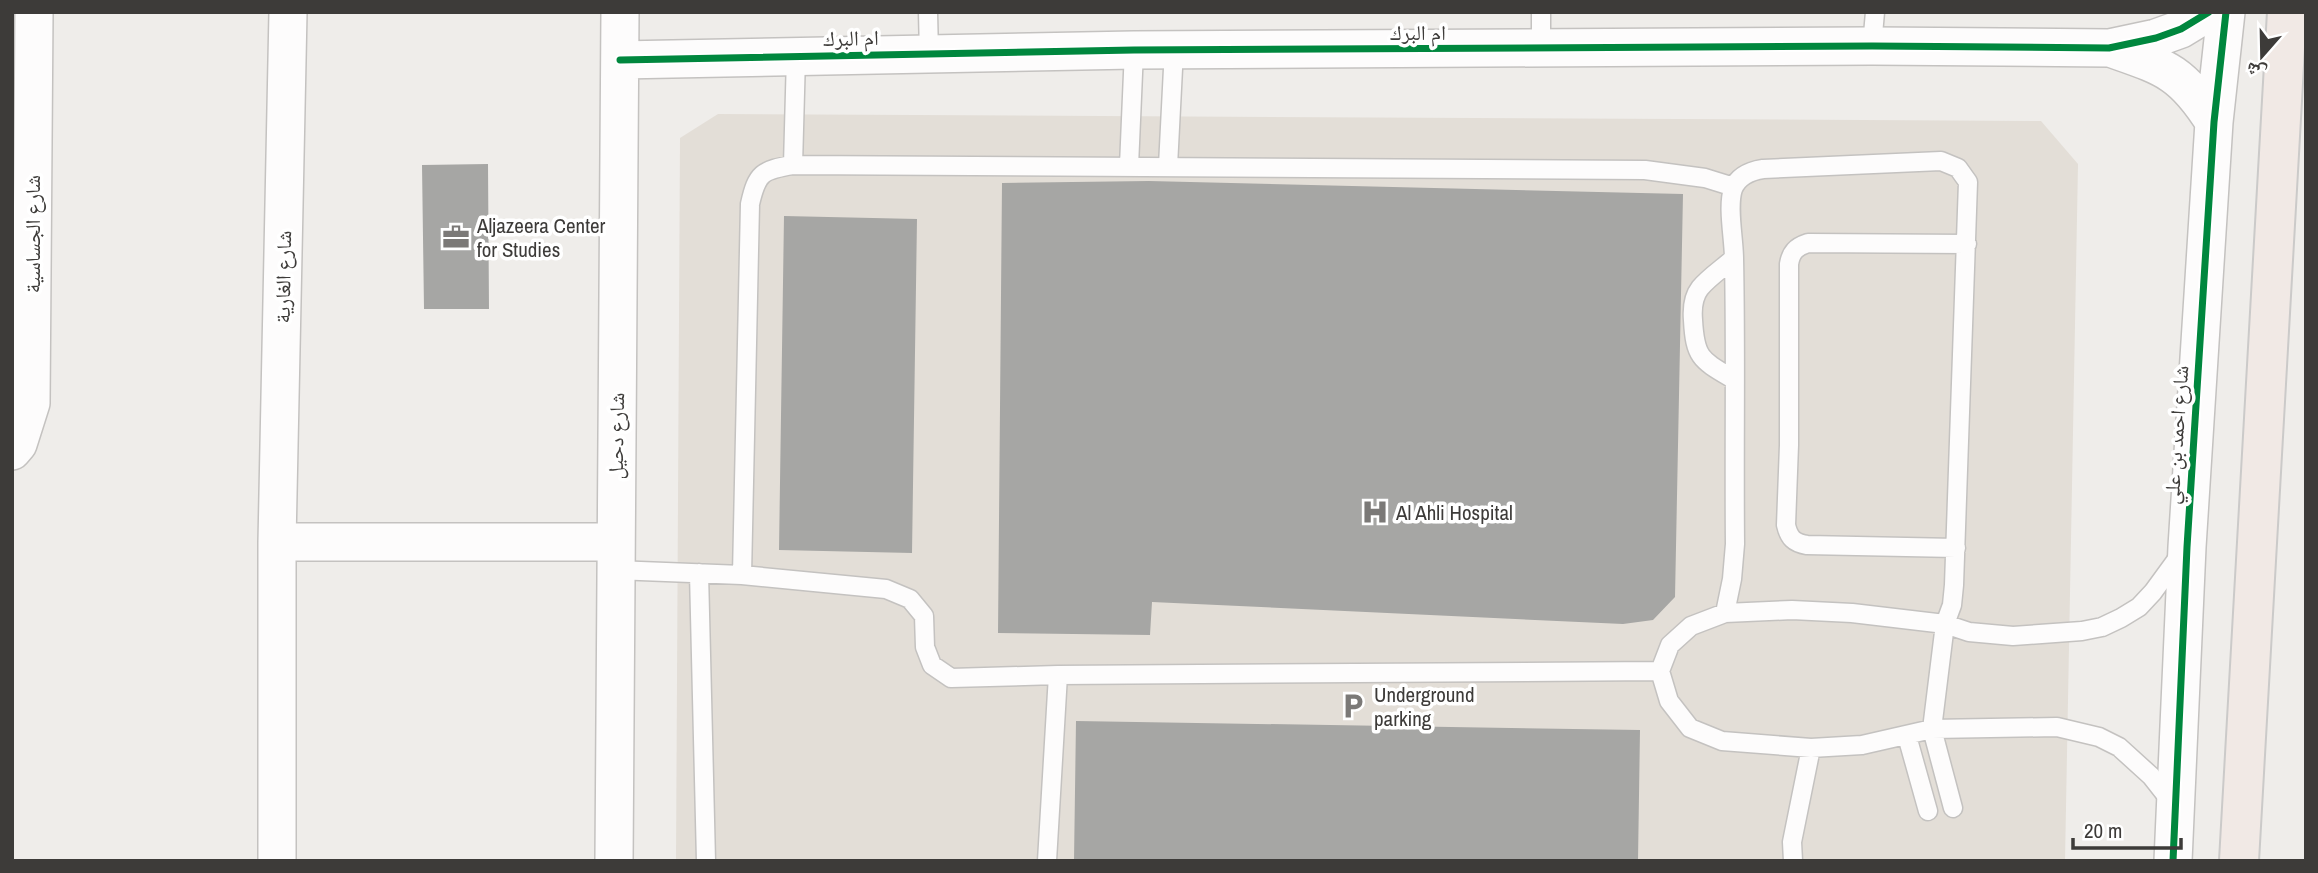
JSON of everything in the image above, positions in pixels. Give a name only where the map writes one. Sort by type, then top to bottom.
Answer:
[{"type":"main road","points":[[2239,861],[2287,12]]},
{"type":"street","name":"شارع الجساسية","points":[[12,450],[18,444],[32,403],[34,12]]},
{"type":"street","name":"شارع الغارية","points":[[277,861],[278,542],[288,12]]},
{"type":"street","name":"شارع دحيل","points":[[614,861],[620,12]]},
{"type":"street","name":"ام البرك","points":[[2109,48],[2156,38],[2181,29],[2209,12]]},
{"type":"street","name":"شارع احمد بن علي","points":[[2173,861],[2187,547],[2214,122],[2226,12]]},
{"type":"street","name":"ام البرك","points":[[620,60],[1134,50],[1541,49],[1874,29],[2109,48],[2174,74],[2191,89],[2214,122]]},
{"type":"street","points":[[278,542],[615,556]]},
{"type":"lane","points":[[928,12],[929,54]]},
{"type":"lane","points":[[1541,12],[1541,49]]},
{"type":"lane","points":[[1129,166],[1134,50]]},
{"type":"lane","points":[[1168,166],[1174,50]]},
{"type":"lane","points":[[793,165],[796,56]]},
{"type":"lane","points":[[1725,613],[1735,544],[1734,258],[1731,199],[1734,187],[1751,171],[1763,169],[1941,162],[1958,168],[1968,182],[1956,548],[1953,595],[1945,624],[1932,729],[1952,808]]},
{"type":"lane","points":[[742,575],[750,204],[754,183],[769,169],[793,165],[1645,170],[1705,178],[1734,187]]},
{"type":"lane","points":[[1956,548],[1807,545],[1797,543],[1788,536],[1789,264],[1791,254],[1799,246],[1808,243],[1967,244]]},
{"type":"lane","points":[[1733,379],[1713,368],[1699,355],[1694,346],[1692,309],[1701,287],[1734,258]]},
{"type":"lane","points":[[2174,806],[2136,760],[2119,747],[2099,737],[2057,727],[1932,729],[1862,745],[1811,748],[1722,741],[1690,728],[1669,701],[1660,671],[1670,645],[1691,626],[1725,613],[1792,610],[1852,613],[1945,624],[1969,632],[2013,636],[2102,627],[2139,607],[2187,547]]},
{"type":"lane","points":[[615,556],[699,573],[886,589],[910,599],[924,616],[925,647],[932,665],[951,678],[1660,671]]},
{"type":"lane","points":[[699,573],[706,861]]},
{"type":"lane","points":[[1047,861],[1058,675]]},
{"type":"lane","points":[[1907,736],[1928,811]]},
{"type":"lane","points":[[1793,861],[1793,842],[1811,748]]},
{"type":"shaded area","name":"Al Ahli Hospital","points":[[718,114],[2041,121],[2078,164],[2065,861],[676,861],[680,138]]},
{"type":"building","name":"Aljazeera Center for Studies","points":[[488,164],[489,309],[424,309],[422,165]]},
{"type":"building","points":[[1149,181],[1683,194],[1675,597],[1653,620],[1623,624],[1152,602],[1150,635],[998,633],[1002,183]]},
{"type":"building","points":[[784,216],[917,219],[912,553],[779,550]]},
{"type":"building","points":[[1076,721],[1640,730],[1638,861],[1074,861]]},
{"type":"cycle path","points":[[620,60],[1134,50],[1872,46],[2109,48],[2156,38],[2181,29],[2209,12]]},
{"type":"cycle path","points":[[2173,861],[2187,547],[2214,122],[2226,12]]},
{"type":"place","name":"Aljazeera Center for Studies","points":[[456,237]]},
{"type":"place","name":"Al Ahli Hospital","points":[[1375,512]]},
{"type":"place","name":"Underground parking","points":[[1353,706]]}]
